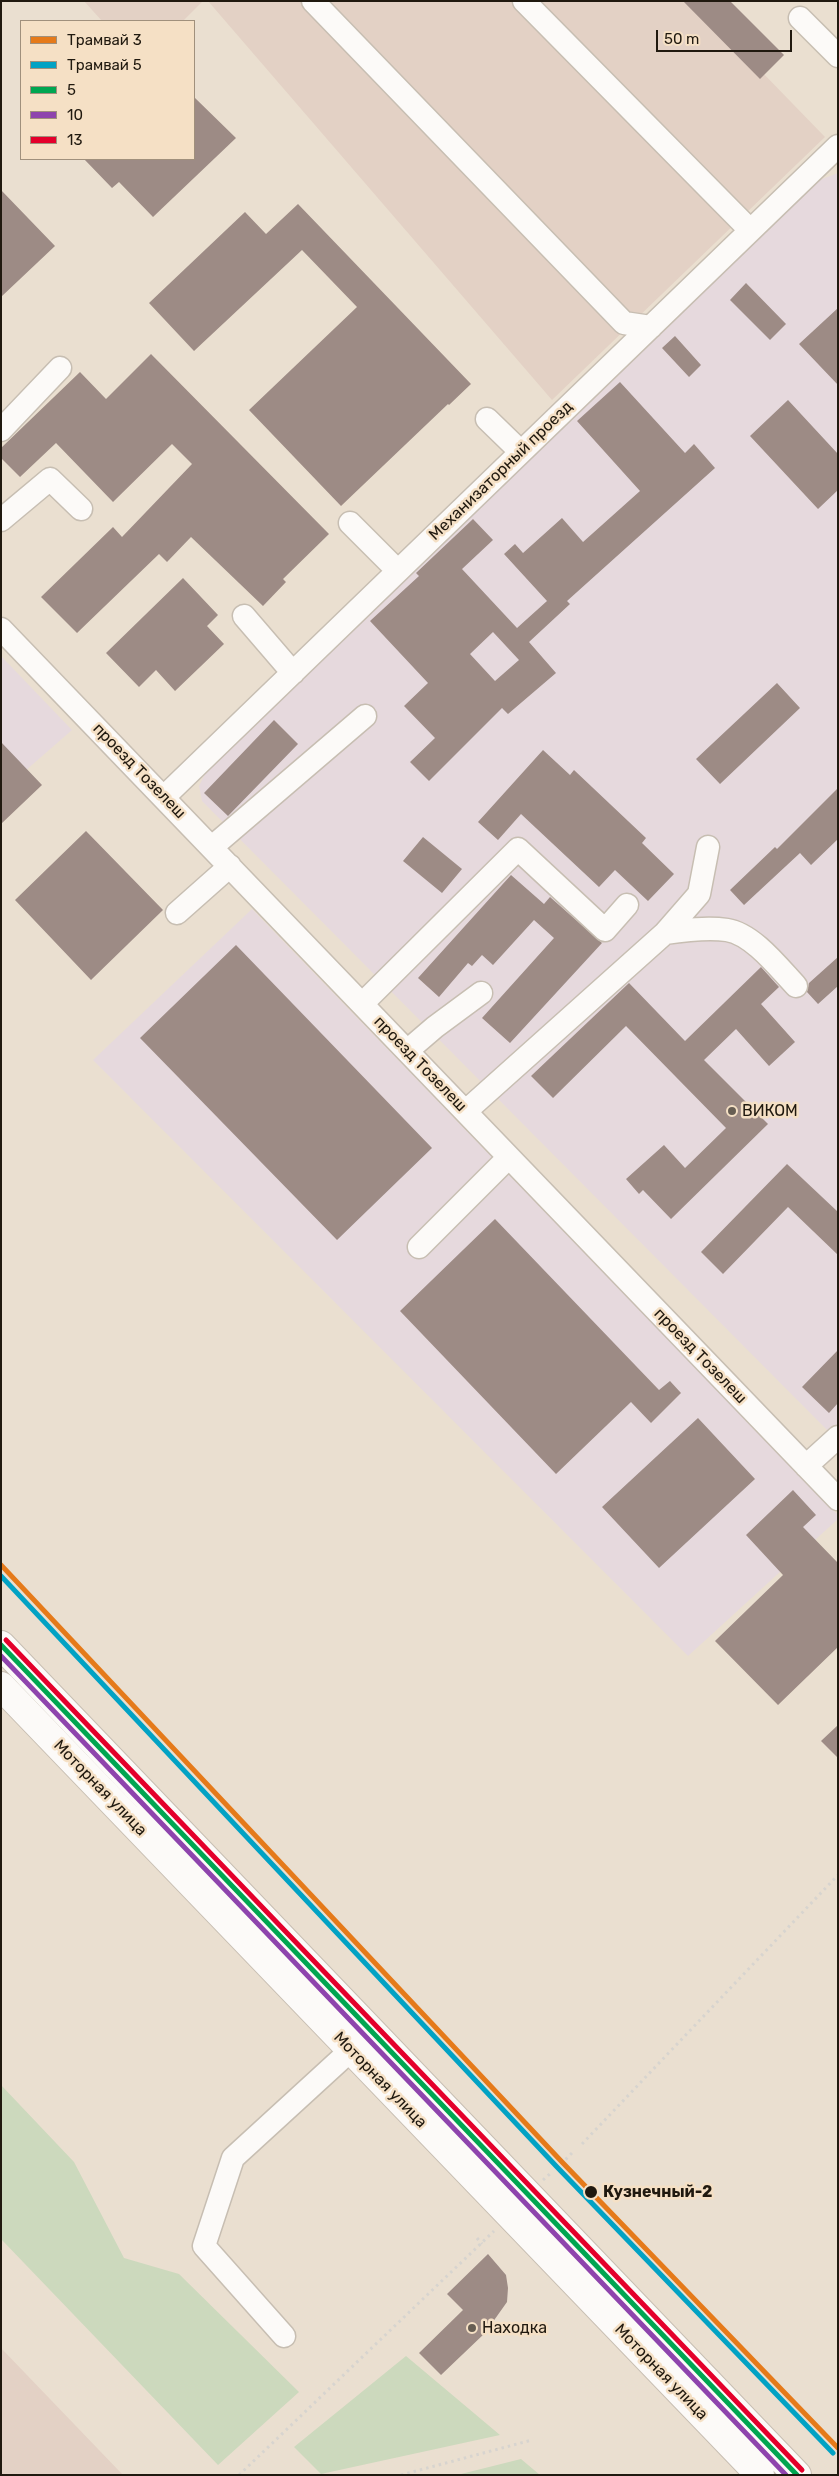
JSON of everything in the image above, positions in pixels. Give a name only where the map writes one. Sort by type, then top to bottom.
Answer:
[{"type":"main road","name":"Моторная улица","points":[[1,1645],[797,2475]]},
{"type":"main road","name":"Моторная улица","points":[[1,1686],[760,2475]]},
{"type":"main road","points":[[52,1739],[72,1719]]},
{"type":"street","points":[[313,1],[624,323],[651,327]]},
{"type":"street","points":[[524,1],[750,230]]},
{"type":"street","points":[[800,18],[838,56]]},
{"type":"street","name":"Механизаторный проезд","points":[[164,797],[838,146]]},
{"type":"street","points":[[1,430],[60,368]]},
{"type":"street","points":[[487,419],[521,452]]},
{"type":"street","points":[[1,520],[50,479],[81,509]]},
{"type":"street","points":[[350,523],[398,571]]},
{"type":"street","points":[[244,616],[293,673]]},
{"type":"street","name":"проезд Тозелеш","points":[[1,629],[838,1499]]},
{"type":"street","points":[[212,847],[365,716]]},
{"type":"street","points":[[466,1111],[665,933],[699,894],[708,847]]},
{"type":"street","points":[[362,1004],[518,849],[605,930],[627,905]]},
{"type":"street","points":[[177,913],[230,866]]},
{"type":"street","points":[[665,933],[688,930],[729,930],[756,944],[796,986]]},
{"type":"street","points":[[408,1051],[435,1027],[481,993]]},
{"type":"street","points":[[419,1247],[510,1157]]},
{"type":"street","points":[[806,1466],[838,1436]]},
{"type":"street","points":[[284,2336],[204,2246],[233,2158],[351,2050]]},
{"type":"path","points":[[582,2144],[838,1875]]},
{"type":"path","points":[[561,2164],[573,2152]]},
{"type":"path","points":[[528,2194],[552,2172]]},
{"type":"path","points":[[239,2475],[482,2244],[509,2214]]},
{"type":"path","points":[[477,2238],[482,2244]]},
{"type":"path","points":[[401,2475],[532,2440]]},
{"type":"shaded area","points":[[84,1],[203,1],[184,20],[101,20]]},
{"type":"shaded area","points":[[208,1],[693,1],[825,137],[552,400]]},
{"type":"shaded area","points":[[838,173],[838,1441],[202,801],[199,786],[206,772],[817,181]]},
{"type":"shaded area","points":[[1,656],[72,730],[1,792]]},
{"type":"shaded area","points":[[252,909],[838,1515],[838,1519],[688,1656],[93,1060]]},
{"type":"shaded area","points":[[1,2348],[123,2475],[1,2475]]},
{"type":"green space","points":[[1,2085],[74,2162],[124,2258],[179,2274],[299,2392],[218,2465],[1,2239]]},
{"type":"green space","points":[[406,2356],[500,2435],[321,2474],[294,2447]]},
{"type":"green space","points":[[521,2459],[540,2475],[457,2475]]},
{"type":"building","points":[[683,1],[730,1],[784,55],[760,79]]},
{"type":"building","points":[[195,98],[236,138],[153,217],[119,182],[112,188],[85,160],[195,160]]},
{"type":"building","points":[[1,190],[55,246],[1,297]]},
{"type":"building","points":[[298,204],[471,384],[341,506],[249,410],[357,307],[302,250],[194,351],[149,303],[245,212],[266,234]]},
{"type":"building","points":[[746,283],[786,324],[770,340],[730,300]]},
{"type":"building","points":[[838,308],[838,385],[799,344]]},
{"type":"building","points":[[675,336],[701,365],[689,377],[662,348]]},
{"type":"building","points":[[151,354],[329,534],[283,579],[286,582],[263,606],[191,537],[167,562],[159,554],[77,633],[41,597],[113,527],[122,537],[192,464],[172,444],[113,502],[56,443],[20,477],[1,458],[1,448],[80,372],[106,399]]},
{"type":"building","points":[[620,382],[685,453],[694,444],[715,468],[567,601],[570,604],[529,642],[556,673],[508,714],[502,708],[429,781],[410,762],[435,738],[404,706],[428,683],[370,621],[419,576],[416,573],[473,519],[493,540],[462,569],[517,628],[547,601],[504,554],[515,544],[523,553],[562,518],[583,542],[640,491],[577,421]],"holes":[[[493,632],[519,660],[495,681],[470,654]]]},
{"type":"building","points":[[788,400],[838,454],[838,490],[818,509],[750,436]]},
{"type":"building","points":[[183,578],[218,615],[207,626],[224,644],[175,691],[156,670],[139,687],[106,653]]},
{"type":"building","points":[[777,683],[800,708],[720,784],[696,759]]},
{"type":"building","points":[[274,720],[298,744],[228,816],[204,793]]},
{"type":"building","points":[[1,742],[42,785],[1,824]]},
{"type":"building","points":[[543,750],[570,775],[574,770],[646,838],[642,843],[674,874],[648,901],[615,870],[599,887],[521,814],[498,840],[478,822]]},
{"type":"building","points":[[838,788],[838,839],[811,865],[800,853],[744,905],[730,890],[775,847],[777,849]]},
{"type":"building","points":[[86,831],[163,910],[91,980],[15,900]]},
{"type":"building","points":[[423,837],[462,869],[442,893],[403,861]]},
{"type":"building","points":[[511,875],[544,904],[550,897],[602,943],[510,1043],[482,1018],[554,938],[534,920],[493,965],[482,955],[472,966],[468,963],[439,997],[418,978]]},
{"type":"building","points":[[236,945],[432,1148],[337,1240],[140,1038]]},
{"type":"building","points":[[838,957],[838,986],[818,1004],[807,992],[809,983]]},
{"type":"building","name":"ВИКОМ","points":[[761,967],[779,987],[761,1004],[795,1042],[769,1066],[736,1029],[704,1060],[768,1124],[671,1219],[643,1190],[639,1194],[626,1179],[664,1145],[685,1168],[726,1128],[626,1026],[553,1098],[531,1076],[629,983],[685,1041]]},
{"type":"building","points":[[787,1164],[838,1212],[838,1255],[788,1207],[723,1274],[701,1252]]},
{"type":"building","points":[[495,1219],[659,1390],[670,1381],[681,1393],[651,1423],[631,1402],[556,1474],[400,1311]]},
{"type":"building","points":[[838,1350],[838,1403],[829,1413],[802,1387]]},
{"type":"building","points":[[698,1418],[755,1479],[659,1568],[602,1507]]},
{"type":"building","points":[[793,1490],[816,1515],[803,1527],[838,1563],[838,1647],[778,1705],[715,1641],[783,1575],[746,1535]]},
{"type":"building","points":[[838,1725],[838,1758],[821,1741]]},
{"type":"building","points":[[488,2254],[506,2275],[508,2288],[507,2302],[485,2333],[441,2375],[419,2353],[463,2310],[447,2294]]},
{"type":"tram line","name":"3","points":[[1,1565],[562,2162],[838,2448]]},
{"type":"tram line","name":"5","points":[[1,1576],[557,2167],[833,2453]]},
{"type":"transit line","name":"13","points":[[6,1640],[802,2470]]},
{"type":"transit line","name":"5","points":[[1,1645],[797,2475]]},
{"type":"transit line","name":"10","points":[[1,1656],[786,2475]]},
{"type":"place","name":"ВИКОМ","points":[[732,1111]]},
{"type":"place","name":"Кузнечный-2","points":[[591,2192]]},
{"type":"place","name":"Находка","points":[[472,2328]]}]
